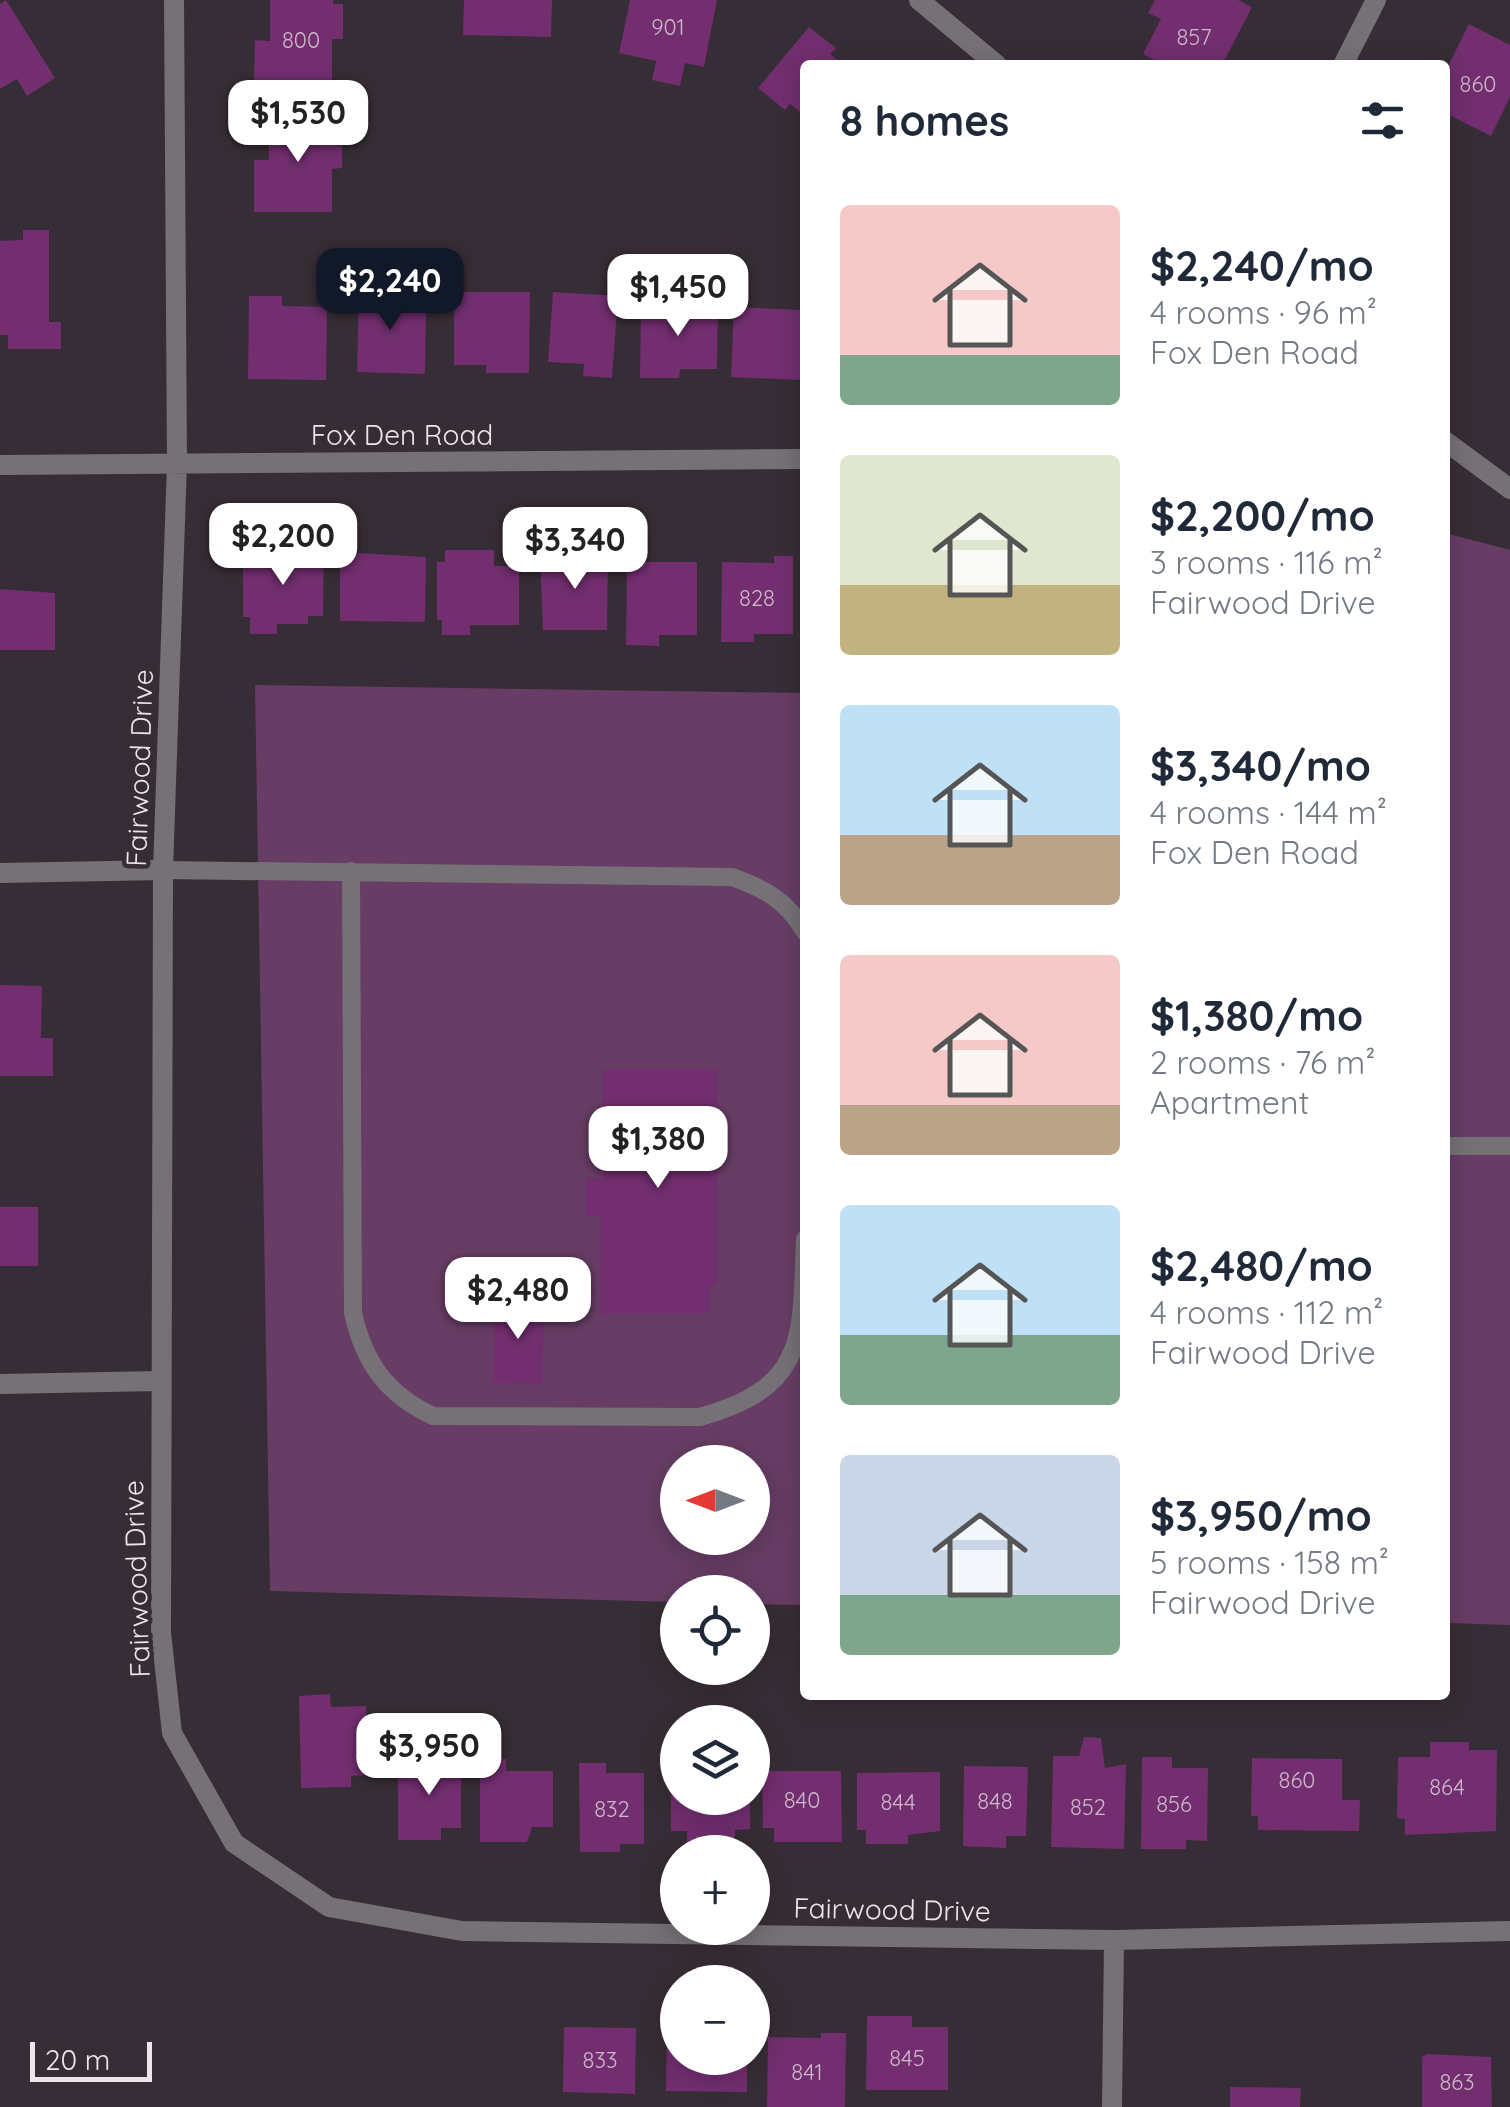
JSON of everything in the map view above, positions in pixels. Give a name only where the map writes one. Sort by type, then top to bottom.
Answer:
[{"type":"street","name":"Fairwood Drive","points":[[174,0],[177,463],[164,870],[161,1632],[172,1732],[234,1843],[329,1906],[462,1931],[1114,1940],[1510,1931]]},
{"type":"street","points":[[919,0],[990,60]]},
{"type":"street","points":[[1346,60],[1376,0]]},
{"type":"street","points":[[1450,445],[1510,490]]},
{"type":"street","name":"Fox Den Road","points":[[0,465],[800,458]]},
{"type":"street","points":[[0,872],[164,870]]},
{"type":"street","points":[[0,1384],[159,1381]]},
{"type":"street","points":[[1112,2107],[1114,1940]]},
{"type":"lane","points":[[164,870],[732,876],[766,889],[786,904],[800,925]]},
{"type":"lane","points":[[351,871],[353,1313],[368,1358],[382,1382],[408,1404],[432,1416],[700,1417],[727,1410],[758,1393],[784,1368],[800,1340]]},
{"type":"lane","points":[[1450,1146],[1510,1146]]},
{"type":"shaded area","points":[[1450,534],[1510,550],[1510,1625],[1450,1623]]},
{"type":"shaded area","points":[[255,685],[800,693],[800,1605],[770,1604],[770,1575],[660,1575],[660,1602],[270,1591]]},
{"type":"building","points":[[6,0],[55,78],[27,96],[17,79],[0,89],[0,4]]},
{"type":"building","points":[[270,0],[333,0],[333,4],[343,4],[343,39],[332,39],[332,80],[254,80],[255,40],[270,41]]},
{"type":"building","points":[[464,0],[552,0],[551,37],[463,35]]},
{"type":"building","points":[[630,0],[717,0],[704,67],[685,63],[680,86],[652,80],[656,61],[619,53]]},
{"type":"building","points":[[1155,0],[1238,0],[1252,7],[1225,60],[1154,60],[1143,54],[1161,19],[1148,13]]},
{"type":"building","points":[[1469,24],[1510,45],[1510,97],[1491,136],[1450,116],[1450,62]]},
{"type":"building","points":[[809,27],[836,48],[830,54],[837,60],[800,60],[800,112],[790,104],[785,110],[758,88]]},
{"type":"building","points":[[269,114],[333,114],[333,134],[342,134],[342,168],[332,169],[332,212],[254,212],[254,160],[269,160]]},
{"type":"building","points":[[23,230],[49,230],[49,322],[61,322],[61,349],[8,349],[8,335],[0,335],[0,241],[23,240]]},
{"type":"building","points":[[359,285],[390,286],[389,301],[426,303],[425,374],[357,372]]},
{"type":"building","points":[[454,292],[530,292],[529,373],[486,373],[486,365],[454,365]]},
{"type":"building","points":[[553,292],[618,296],[612,378],[583,376],[584,364],[548,362]]},
{"type":"building","points":[[249,296],[282,296],[282,306],[327,307],[326,380],[248,379]]},
{"type":"building","points":[[641,303],[718,304],[717,369],[680,369],[679,378],[640,378]]},
{"type":"building","points":[[734,307],[800,310],[800,380],[731,377]]},
{"type":"building","points":[[295,547],[324,547],[323,616],[308,616],[308,624],[277,624],[277,634],[250,634],[250,617],[243,617],[243,554],[295,552]]},
{"type":"building","points":[[445,550],[494,550],[494,566],[519,566],[519,625],[470,625],[470,635],[442,635],[442,620],[437,620],[437,562],[445,562]]},
{"type":"building","points":[[578,551],[608,551],[607,630],[543,630],[540,560],[578,560]]},
{"type":"building","points":[[340,552],[426,557],[425,622],[340,621]]},
{"type":"building","points":[[774,556],[793,556],[793,634],[754,634],[754,642],[721,642],[722,562],[774,563]]},
{"type":"building","points":[[627,562],[697,562],[697,635],[659,635],[659,646],[626,645]]},
{"type":"building","points":[[0,589],[55,593],[55,650],[0,650]]},
{"type":"building","points":[[0,985],[42,986],[41,1038],[53,1038],[53,1076],[0,1076]]},
{"type":"building","points":[[603,1069],[717,1069],[717,1285],[709,1285],[709,1313],[600,1313],[601,1216],[586,1216],[586,1178],[603,1178]]},
{"type":"building","points":[[0,1207],[38,1207],[38,1266],[0,1266]]},
{"type":"building","points":[[495,1301],[544,1303],[542,1384],[493,1382]]},
{"type":"building","points":[[330,1694],[331,1707],[366,1706],[368,1775],[351,1776],[351,1787],[301,1788],[299,1696]]},
{"type":"building","points":[[1084,1737],[1101,1738],[1105,1768],[1126,1764],[1124,1849],[1051,1847],[1053,1756],[1079,1756]]},
{"type":"building","points":[[1430,1742],[1469,1742],[1469,1750],[1497,1750],[1496,1831],[1405,1835],[1405,1819],[1397,1818],[1398,1757],[1430,1757]]},
{"type":"building","points":[[1142,1757],[1172,1757],[1172,1768],[1208,1768],[1207,1841],[1186,1840],[1186,1849],[1141,1849]]},
{"type":"building","points":[[1252,1758],[1342,1759],[1342,1800],[1360,1800],[1359,1831],[1258,1830],[1258,1816],[1251,1816]]},
{"type":"building","points":[[405,1759],[461,1759],[461,1828],[441,1828],[441,1840],[398,1840],[398,1768],[405,1768]]},
{"type":"building","points":[[480,1759],[506,1759],[506,1771],[553,1771],[553,1827],[532,1827],[527,1842],[480,1842]]},
{"type":"building","points":[[579,1763],[606,1763],[606,1773],[644,1773],[644,1844],[620,1844],[620,1852],[580,1852]]},
{"type":"building","points":[[964,1766],[1028,1767],[1026,1836],[1006,1836],[1006,1848],[963,1846]]},
{"type":"building","points":[[770,1771],[841,1771],[842,1842],[774,1842],[774,1828],[763,1828],[763,1815],[770,1815]]},
{"type":"building","points":[[940,1772],[940,1831],[908,1835],[908,1844],[866,1844],[866,1830],[857,1830],[857,1773]]},
{"type":"building","points":[[671,1815],[750,1815],[750,1829],[735,1830],[735,1835],[671,1831]]},
{"type":"building","points":[[867,2016],[912,2016],[912,2027],[948,2027],[948,2090],[866,2090]]},
{"type":"building","points":[[564,2027],[636,2028],[635,2094],[563,2092]]},
{"type":"building","points":[[821,2033],[846,2033],[845,2107],[767,2107],[770,2037],[821,2038]]},
{"type":"building","points":[[1422,2057],[1491,2057],[1492,2107],[1422,2107]]},
{"type":"building","points":[[666,2075],[747,2075],[747,2092],[666,2091]]},
{"type":"building","points":[[1230,2087],[1301,2088],[1300,2107],[1230,2107]]}]
